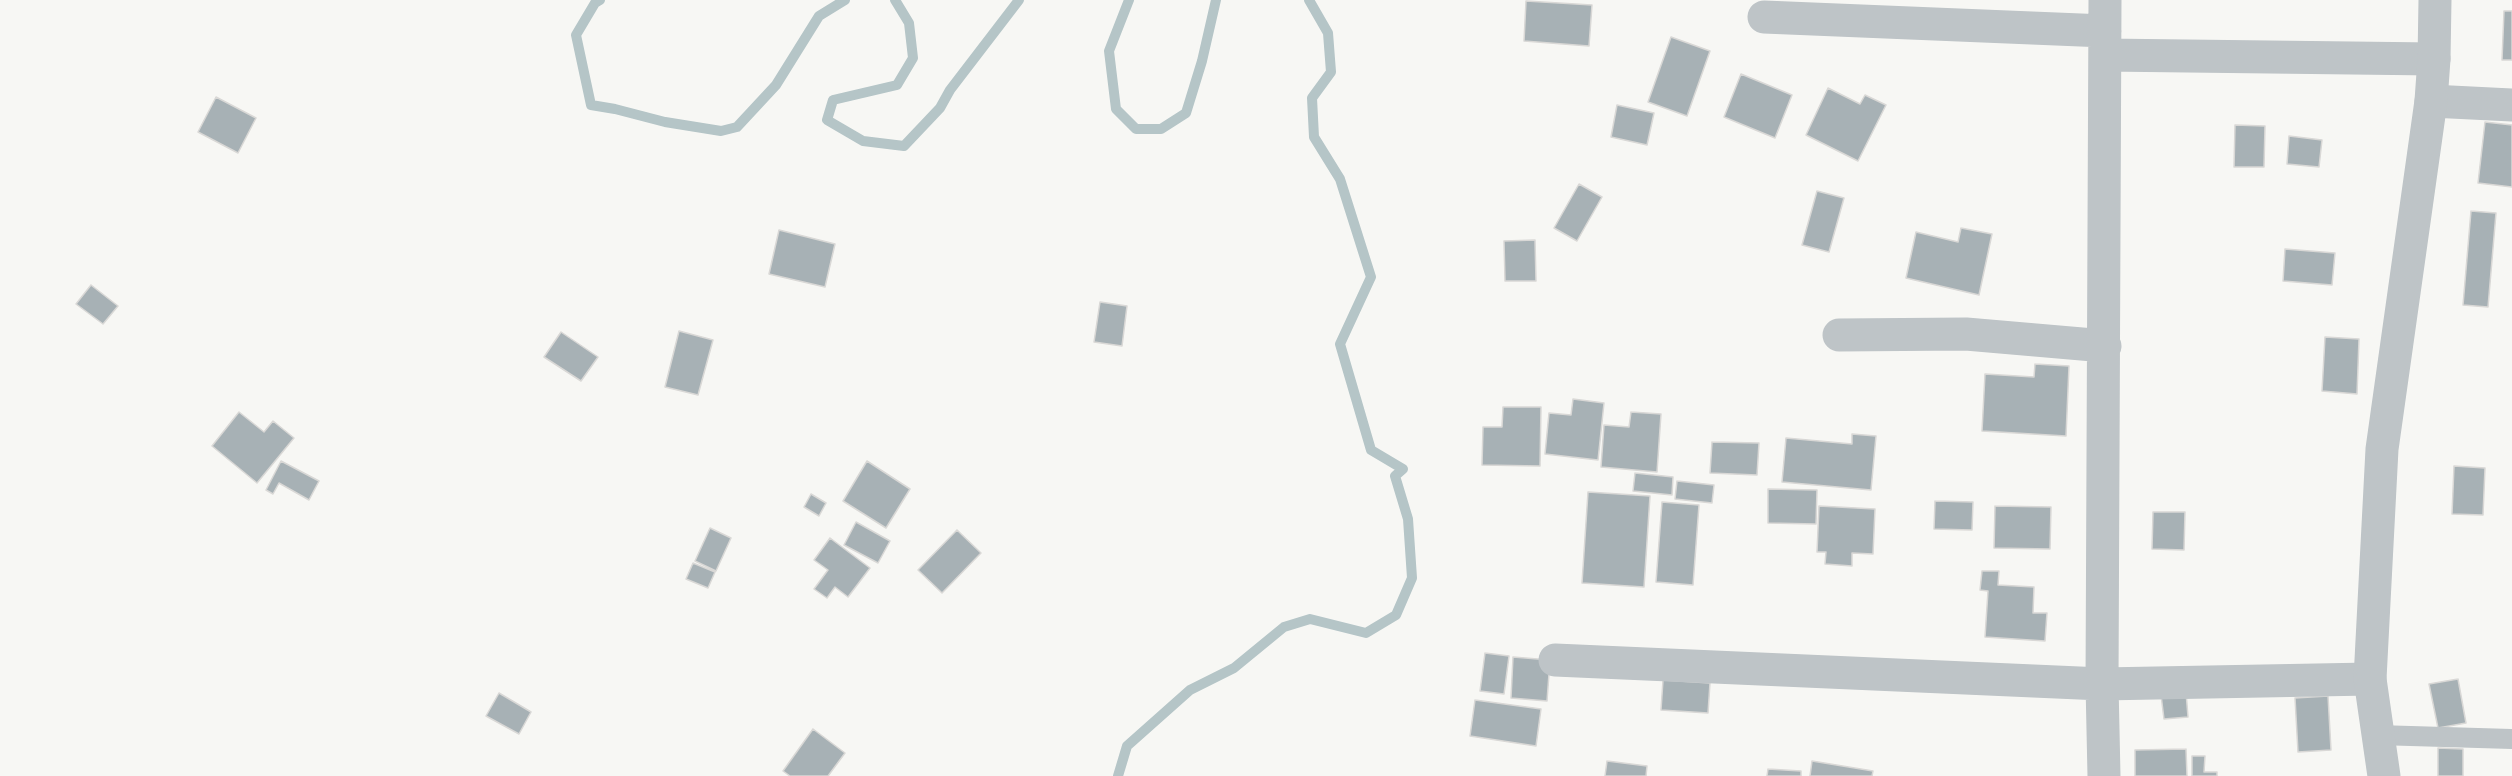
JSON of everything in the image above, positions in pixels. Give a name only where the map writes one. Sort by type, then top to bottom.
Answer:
[{"type":"street","points":[[2384,776],[2370,679],[2382,449],[2431,101],[2435,0]]},
{"type":"street","points":[[1764,17],[2105,29],[2434,59]]},
{"type":"street","points":[[2104,776],[2102,684],[2105,29]]},
{"type":"street","points":[[2431,101],[2512,105]]},
{"type":"street","points":[[1839,335],[1966,334],[2105,346]]},
{"type":"street","points":[[1555,660],[2102,684],[2370,679]]},
{"type":"lane","points":[[2377,735],[2512,738]]},
{"type":"building","points":[[1526,1],[1592,5],[1589,46],[1524,41]]},
{"type":"building","points":[[2504,11],[2512,11],[2512,60],[2502,60]]},
{"type":"building","points":[[1671,37],[1710,51],[1687,116],[1648,102]]},
{"type":"building","points":[[1741,74],[1792,95],[1775,138],[1724,117]]},
{"type":"building","points":[[1828,88],[1860,104],[1865,95],[1886,105],[1858,161],[1806,135]]},
{"type":"building","points":[[216,97],[256,118],[238,153],[198,132]]},
{"type":"building","points":[[1617,105],[1654,113],[1647,145],[1611,137]]},
{"type":"building","points":[[2485,122],[2512,125],[2512,187],[2478,183]]},
{"type":"building","points":[[2235,125],[2265,126],[2264,167],[2234,167]]},
{"type":"building","points":[[2289,136],[2322,140],[2319,167],[2287,164]]},
{"type":"building","points":[[1579,184],[1602,197],[1577,241],[1554,228]]},
{"type":"building","points":[[1817,191],[1844,198],[1829,252],[1802,245]]},
{"type":"building","points":[[2471,211],[2496,213],[2488,307],[2463,305]]},
{"type":"building","points":[[1961,228],[1992,234],[1979,295],[1906,278],[1916,232],[1958,242]]},
{"type":"building","points":[[779,230],[835,244],[825,287],[769,274]]},
{"type":"building","points":[[1535,240],[1536,281],[1505,281],[1504,241]]},
{"type":"building","points":[[2285,249],[2335,253],[2332,285],[2283,281]]},
{"type":"building","points":[[91,285],[118,306],[103,324],[76,304]]},
{"type":"building","points":[[1100,302],[1127,306],[1122,346],[1094,342]]},
{"type":"building","points":[[679,331],[713,340],[698,395],[665,387]]},
{"type":"building","points":[[561,332],[598,357],[581,381],[544,357]]},
{"type":"building","points":[[2325,337],[2359,339],[2357,394],[2322,391]]},
{"type":"building","points":[[2035,364],[2069,366],[2066,436],[1982,431],[1985,374],[2034,377]]},
{"type":"building","points":[[1573,399],[1604,403],[1598,460],[1545,454],[1549,413],[1571,415]]},
{"type":"building","points":[[1503,407],[1541,407],[1540,466],[1482,465],[1483,427],[1502,427]]},
{"type":"building","points":[[239,412],[264,432],[273,421],[294,438],[257,483],[212,446]]},
{"type":"building","points":[[1631,412],[1661,414],[1657,472],[1601,467],[1604,425],[1629,427]]},
{"type":"building","points":[[1852,434],[1876,436],[1871,490],[1782,482],[1786,438],[1852,444]]},
{"type":"building","points":[[1712,442],[1759,443],[1757,475],[1710,473]]},
{"type":"building","points":[[281,461],[319,481],[309,500],[279,483],[273,494],[266,490]]},
{"type":"building","points":[[867,461],[910,489],[886,528],[843,501]]},
{"type":"building","points":[[2454,466],[2485,468],[2483,515],[2452,514]]},
{"type":"building","points":[[1635,473],[1673,477],[1672,495],[1633,491]]},
{"type":"building","points":[[1677,481],[1714,485],[1712,503],[1675,499]]},
{"type":"building","points":[[1768,489],[1817,490],[1816,524],[1768,523]]},
{"type":"building","points":[[1588,492],[1650,496],[1644,587],[1582,583]]},
{"type":"building","points":[[811,494],[826,503],[819,516],[804,507]]},
{"type":"building","points":[[1935,501],[1973,502],[1972,530],[1934,529]]},
{"type":"building","points":[[1662,502],[1699,505],[1693,585],[1656,582]]},
{"type":"building","points":[[1819,506],[1875,509],[1873,554],[1852,553],[1852,566],[1825,564],[1826,552],[1817,552]]},
{"type":"building","points":[[1995,506],[2051,507],[2050,549],[1994,548]]},
{"type":"building","points":[[2153,512],[2185,512],[2184,550],[2152,549]]},
{"type":"building","points":[[856,522],[890,541],[878,563],[844,545]]},
{"type":"building","points":[[710,528],[731,538],[716,571],[695,561]]},
{"type":"building","points":[[957,530],[981,553],[942,593],[918,570]]},
{"type":"building","points":[[830,538],[870,568],[848,597],[835,587],[827,598],[814,589],[828,570],[814,560]]},
{"type":"building","points":[[693,563],[715,572],[708,588],[686,579]]},
{"type":"building","points":[[1982,571],[1999,571],[1998,585],[2034,587],[2033,613],[2047,613],[2045,641],[1985,637],[1988,591],[1980,590]]},
{"type":"building","points":[[1485,653],[1509,656],[1504,694],[1480,691]]},
{"type":"building","points":[[1513,657],[1550,660],[1547,701],[1511,698]]},
{"type":"building","points":[[2458,679],[2466,723],[2438,728],[2429,684]]},
{"type":"building","points":[[1663,680],[1710,683],[1708,713],[1661,710]]},
{"type":"building","points":[[2186,692],[2188,717],[2164,719],[2161,695]]},
{"type":"building","points":[[499,693],[531,712],[519,734],[486,716]]},
{"type":"building","points":[[2328,696],[2331,750],[2298,752],[2295,698]]},
{"type":"building","points":[[1475,700],[1541,709],[1536,746],[1470,736]]},
{"type":"building","points":[[813,729],[845,753],[828,776],[790,776],[783,771]]},
{"type":"building","points":[[2438,748],[2463,749],[2463,776],[2438,776]]},
{"type":"building","points":[[2186,749],[2187,776],[2135,776],[2135,750]]},
{"type":"building","points":[[2192,756],[2205,756],[2204,772],[2217,772],[2217,776],[2192,776]]},
{"type":"building","points":[[1607,761],[1647,766],[1646,776],[1605,776]]},
{"type":"building","points":[[1812,761],[1873,771],[1872,776],[1810,776]]},
{"type":"building","points":[[1768,769],[1801,771],[1801,776],[1767,776]]},
{"type":"waterway","points":[[600,0],[595,3],[576,35],[591,105],[665,122],[721,131],[737,127],[776,85],[819,16],[845,0]]},
{"type":"waterway","points":[[895,0],[909,23],[913,58],[897,85],[833,100],[827,120],[863,141],[904,146],[940,108],[950,90],[1019,0]]},
{"type":"waterway","points":[[1129,0],[1109,51],[1116,109],[1136,129],[1161,129],[1186,113],[1202,61],[1216,0]]},
{"type":"waterway","points":[[1118,776],[1127,746],[1190,690],[1234,668],[1284,627],[1310,619],[1366,633],[1396,615],[1412,578],[1408,519],[1395,476],[1403,469],[1371,450],[1340,344],[1371,277],[1340,179],[1314,137],[1312,98],[1331,72],[1328,33],[1309,0]]}]
